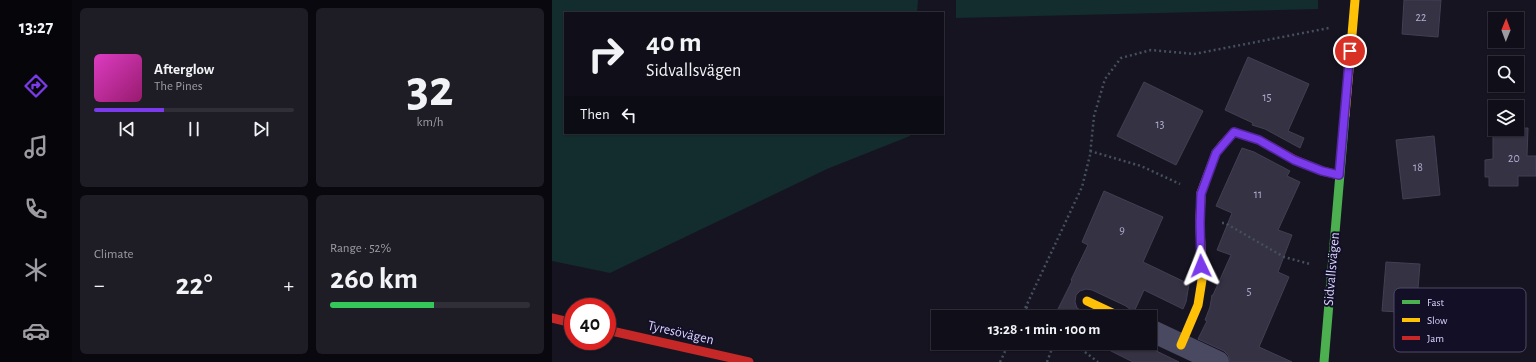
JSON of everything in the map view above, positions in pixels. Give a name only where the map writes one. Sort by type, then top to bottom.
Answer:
[{"type":"street","name":"Sidvallsvägen","points":[[1324,362],[1355,0]]},
{"type":"street","points":[[1181,344],[1198,306],[1202,280],[1200,223],[1201,194],[1216,153],[1234,132],[1259,140],[1294,160],[1322,171],[1339,175]]},
{"type":"street","points":[[1086,301],[1106,310]]},
{"type":"street","points":[[552,318],[564,321]]},
{"type":"street","name":"Tyresövägen","points":[[616,332],[749,362]]},
{"type":"street","points":[[1157,333],[1218,362]]},
{"type":"path","points":[[1024,310],[1082,187],[1090,151],[1094,116],[1105,79],[1121,58],[1150,50],[1194,54],[1353,23]]},
{"type":"path","points":[[1090,151],[1141,166],[1201,194]]},
{"type":"path","points":[[1200,223],[1225,223],[1284,256],[1312,265],[1332,267]]},
{"type":"path","points":[[1026,307],[1030,310]]},
{"type":"path","points":[[1000,362],[1006,350]]},
{"type":"path","points":[[1047,362],[1051,350]]},
{"type":"path","points":[[1082,350],[1098,362]]},
{"type":"green space","points":[[552,0],[918,0],[917,12],[564,12],[564,134],[910,134],[910,136],[827,169],[610,273],[552,261]]},
{"type":"green space","points":[[956,0],[1318,0],[1318,9],[956,18]]},
{"type":"building","points":[[1404,0],[1441,0],[1438,37],[1402,34]]},
{"type":"building","points":[[1248,57],[1309,84],[1288,131],[1304,138],[1300,148],[1225,110]]},
{"type":"building","points":[[1144,82],[1203,111],[1176,165],[1117,136]]},
{"type":"building","points":[[1524,128],[1528,128],[1527,156],[1536,156],[1536,176],[1518,176],[1518,186],[1489,186],[1489,177],[1485,177],[1485,160],[1493,159],[1493,136],[1524,136]]},
{"type":"building","points":[[1434,136],[1440,195],[1403,199],[1396,140]]},
{"type":"building","points":[[1242,148],[1254,152],[1290,171],[1287,176],[1300,182],[1278,230],[1292,235],[1278,272],[1289,277],[1259,347],[1292,362],[1230,362],[1228,355],[1224,351],[1198,339],[1207,321],[1205,320],[1210,307],[1212,295],[1231,255],[1217,250],[1232,213],[1216,206]]},
{"type":"building","points":[[1104,191],[1163,217],[1143,262],[1189,284],[1186,302],[1183,309],[1144,290],[1135,310],[1131,310],[1126,306],[1092,290],[1086,289],[1080,291],[1076,295],[1075,302],[1077,308],[1080,310],[1058,310],[1088,245],[1082,242]]},
{"type":"building","points":[[1386,262],[1420,264],[1418,288],[1394,288],[1394,312],[1382,311]]},
{"type":"building","points":[[1109,350],[1154,350],[1179,362],[1133,362]]},
{"type":"traffic: fast","points":[[1324,362],[1345,115]]},
{"type":"traffic: slow","points":[[1345,115],[1355,0]]},
{"type":"traffic: slow","points":[[1181,345],[1198,305],[1202,280],[1200,223],[1201,193],[1216,153],[1224,143]]},
{"type":"traffic: slow","points":[[1087,301],[1106,310]]},
{"type":"traffic: jam","points":[[1224,143],[1234,132],[1259,140],[1295,160],[1322,171],[1339,175]]},
{"type":"traffic: jam","points":[[552,318],[564,321]]},
{"type":"traffic: jam","points":[[616,332],[749,362]]},
{"type":"route","points":[[1201,266],[1201,194],[1216,153],[1234,132],[1259,140],[1294,160],[1322,171],[1339,175],[1350,51]]}]
